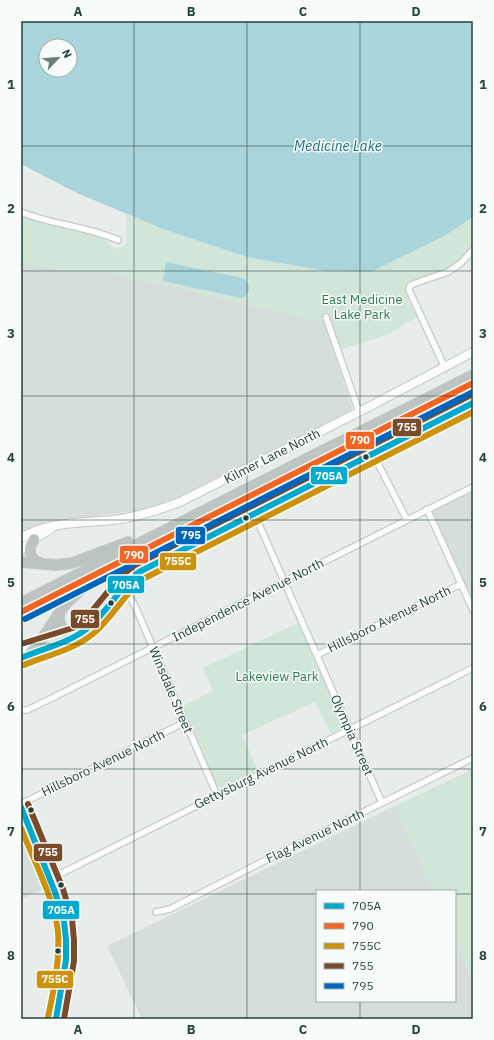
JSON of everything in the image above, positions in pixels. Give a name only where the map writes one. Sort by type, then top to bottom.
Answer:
[{"type":"highway","points":[[21,603],[473,375]]},
{"type":"highway","points":[[21,612],[473,383]]},
{"type":"highway","points":[[21,562],[65,564],[83,560],[210,508]]},
{"type":"highway","points":[[34,539],[30,548],[31,558],[44,564]]},
{"type":"highway","points":[[23,655],[37,646],[69,602],[84,587],[165,539]]},
{"type":"highway","points":[[59,615],[58,621],[62,628],[68,634],[76,636]]},
{"type":"street","points":[[21,212],[118,240]]},
{"type":"street","points":[[445,368],[409,290],[410,286],[413,284],[448,272],[461,263],[473,250]]},
{"type":"street","points":[[326,316],[359,412]]},
{"type":"street","name":"Kilmer Lane North","points":[[21,538],[42,528],[116,520],[151,512],[193,496],[445,368],[473,352]]},
{"type":"street","points":[[23,655],[76,636],[94,623],[126,583],[139,572],[473,403]]},
{"type":"street","points":[[373,454],[406,520]]},
{"type":"street","name":"Independence Avenue North","points":[[21,710],[27,710],[50,699],[473,487]]},
{"type":"street","points":[[427,509],[473,610]]},
{"type":"street","name":"Olympia Street","points":[[254,514],[382,803]]},
{"type":"street","name":"Kilmer Lane North","points":[[21,550],[34,539],[59,525]]},
{"type":"street","name":"Hillsboro Avenue North","points":[[317,655],[461,584]]},
{"type":"street","name":"Winsdale Street","points":[[120,590],[131,599],[135,606],[216,795]]},
{"type":"street","points":[[37,646],[76,636]]},
{"type":"street","name":"Gettysburg Avenue North","points":[[50,879],[473,668]]},
{"type":"street","name":"Hillsboro Avenue North","points":[[21,804],[185,722]]},
{"type":"street","name":"Flag Avenue North","points":[[156,912],[170,908],[473,758]]},
{"type":"street","points":[[21,807],[61,909],[66,939],[65,968],[56,1019]]},
{"type":"shaded area","points":[[21,263],[84,273],[111,273],[324,322],[352,407],[350,412],[175,499],[137,511],[65,520],[36,527],[21,534]]},
{"type":"shaded area","points":[[470,491],[473,497],[473,603],[434,516],[434,510]]},
{"type":"shaded area","points":[[395,806],[433,890],[316,890],[316,1002],[456,1002],[456,942],[473,981],[473,1019],[142,1019],[107,946]]},
{"type":"shaded area","points":[[21,820],[49,887],[21,899]]},
{"type":"green space","name":"East Medicine Lake Park","points":[[126,214],[163,229],[247,257],[326,271],[371,272],[446,235],[473,217],[473,245],[459,260],[444,270],[408,282],[406,286],[407,295],[410,304],[418,316],[387,335],[341,349],[332,324],[111,273],[84,273],[21,263],[21,215],[57,226],[99,236],[107,241],[110,246],[117,249],[123,247],[127,242]]},
{"type":"green space","name":"Lakeview Park","points":[[298,623],[343,723],[342,728],[331,734],[315,702],[242,735],[258,771],[224,788],[217,786],[183,706],[213,691],[203,668]]},
{"type":"green space","points":[[473,769],[473,981],[456,942],[456,890],[433,890],[395,806]]},
{"type":"water","name":"Medicine Lake","points":[[21,21],[473,21],[473,217],[446,235],[371,272],[326,271],[247,257],[163,229],[77,193],[21,164]]},
{"type":"water","points":[[166,262],[242,278],[249,286],[247,295],[241,298],[163,281]]},
{"type":"transit line","name":"790","points":[[21,612],[473,383]]},
{"type":"transit line","name":"795","points":[[25,619],[473,392]]},
{"type":"transit line","name":"755","points":[[21,644],[76,627],[87,617],[120,577],[135,565],[469,396]]},
{"type":"transit line","name":"705A","points":[[21,658],[82,633],[96,621],[125,585],[139,572],[473,403]]},
{"type":"transit line","name":"755C","points":[[24,665],[60,652],[86,639],[101,627],[136,585],[143,579],[473,412]]},
{"type":"transit line","name":"755","points":[[28,804],[63,889],[72,919],[74,961],[64,1019]]},
{"type":"transit line","name":"705A","points":[[21,807],[55,892],[64,921],[66,960],[56,1019]]},
{"type":"transit line","name":"755C","points":[[21,828],[53,907],[58,932],[57,964],[48,1017]]}]
